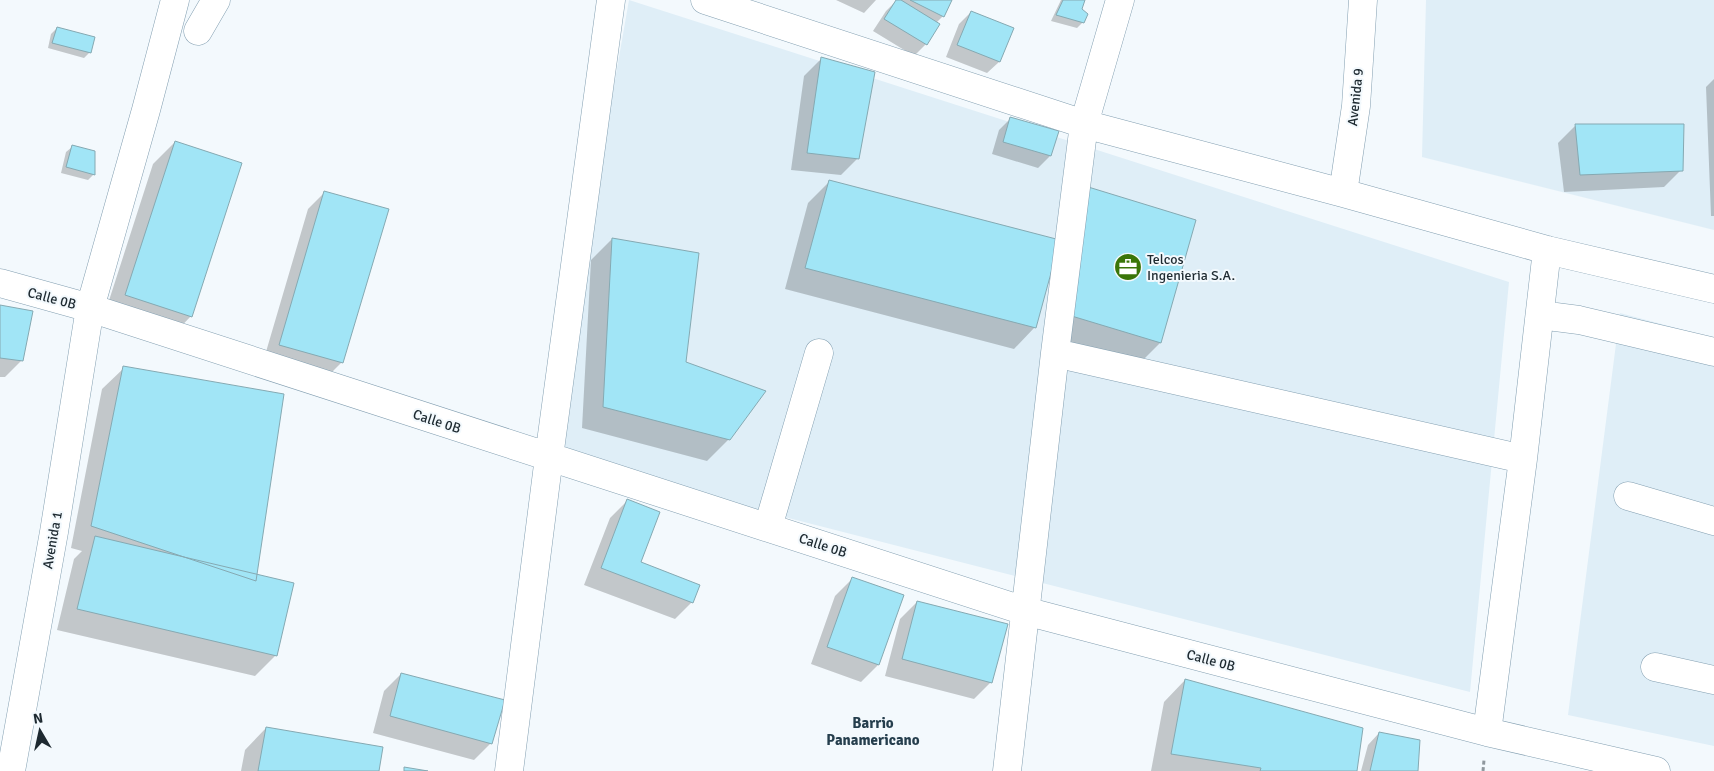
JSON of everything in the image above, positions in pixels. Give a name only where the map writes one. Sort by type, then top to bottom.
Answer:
[{"type":"street","name":"Avenida 1","points":[[11,771],[54,532],[90,308],[175,0]]},
{"type":"street","points":[[198,31],[216,0]]},
{"type":"street","points":[[509,771],[549,457],[611,0]]},
{"type":"street","points":[[705,0],[1084,124],[1547,250],[1714,289]]},
{"type":"street","points":[[1007,771],[1055,353],[1084,124],[1120,0]]},
{"type":"street","name":"Avenida 9","points":[[1343,193],[1356,106],[1363,0]]},
{"type":"street","points":[[1488,732],[1523,459],[1547,250]]},
{"type":"street","name":"Calle 0B","points":[[0,283],[90,308],[1025,611],[1488,732],[1656,771]]},
{"type":"street","points":[[1540,315],[1579,320],[1714,352]]},
{"type":"street","points":[[1055,353],[1523,459]]},
{"type":"street","points":[[768,528],[819,354]]},
{"type":"street","points":[[1628,496],[1714,520]]},
{"type":"street","points":[[1655,667],[1714,680]]},
{"type":"shaded area","points":[[629,0],[1509,282],[1470,692],[549,457]]},
{"type":"shaded area","points":[[1426,0],[1714,0],[1714,230],[1422,157]]},
{"type":"shaded area","points":[[1620,313],[1714,338],[1714,746],[1568,715]]},
{"type":"building","points":[[896,0],[901,0],[940,24],[927,45],[884,19]]},
{"type":"building","points":[[910,0],[952,0],[944,17]]},
{"type":"building","points":[[1063,0],[1085,0],[1082,9],[1088,14],[1084,23],[1056,15]]},
{"type":"building","points":[[971,11],[1014,28],[1000,62],[957,45]]},
{"type":"building","points":[[57,27],[95,37],[91,53],[52,43]]},
{"type":"building","points":[[821,57],[875,72],[859,159],[807,153]]},
{"type":"building","points":[[1010,117],[1059,131],[1051,156],[1003,142]]},
{"type":"building","points":[[1575,124],[1684,124],[1683,171],[1580,175]]},
{"type":"building","points":[[175,141],[242,163],[192,317],[125,295]]},
{"type":"building","points":[[72,145],[95,151],[95,175],[66,167]]},
{"type":"building","points":[[829,180],[1060,240],[1036,328],[805,268]]},
{"type":"building","name":"Telcos Ingenieria S.A.","points":[[1085,186],[1196,220],[1161,343],[1065,314]]},
{"type":"building","points":[[324,191],[389,209],[343,363],[279,345]]},
{"type":"building","points":[[612,238],[699,253],[686,362],[766,391],[730,440],[603,407]]},
{"type":"building","points":[[0,305],[33,311],[23,361],[0,358]]},
{"type":"building","points":[[123,366],[284,394],[256,581],[91,526]]},
{"type":"building","points":[[627,499],[660,512],[641,562],[700,585],[693,603],[601,568]]},
{"type":"building","points":[[95,536],[294,583],[277,656],[77,609]]},
{"type":"building","points":[[852,577],[904,595],[879,665],[827,647]]},
{"type":"building","points":[[917,601],[1008,624],[992,683],[902,659]]},
{"type":"building","points":[[401,673],[505,700],[492,744],[390,716]]},
{"type":"building","points":[[1185,679],[1363,728],[1357,771],[1260,771],[1261,768],[1171,754]]},
{"type":"building","points":[[266,727],[383,747],[379,771],[258,771]]},
{"type":"building","points":[[1379,732],[1420,740],[1418,771],[1370,771]]},
{"type":"building","points":[[404,767],[428,771],[404,771]]},
{"type":"place","name":"Telcos Ingenieria S.A.","points":[[1128,267]]},
{"type":"district","name":"Barrio Panamericano","points":[[873,732]]}]
